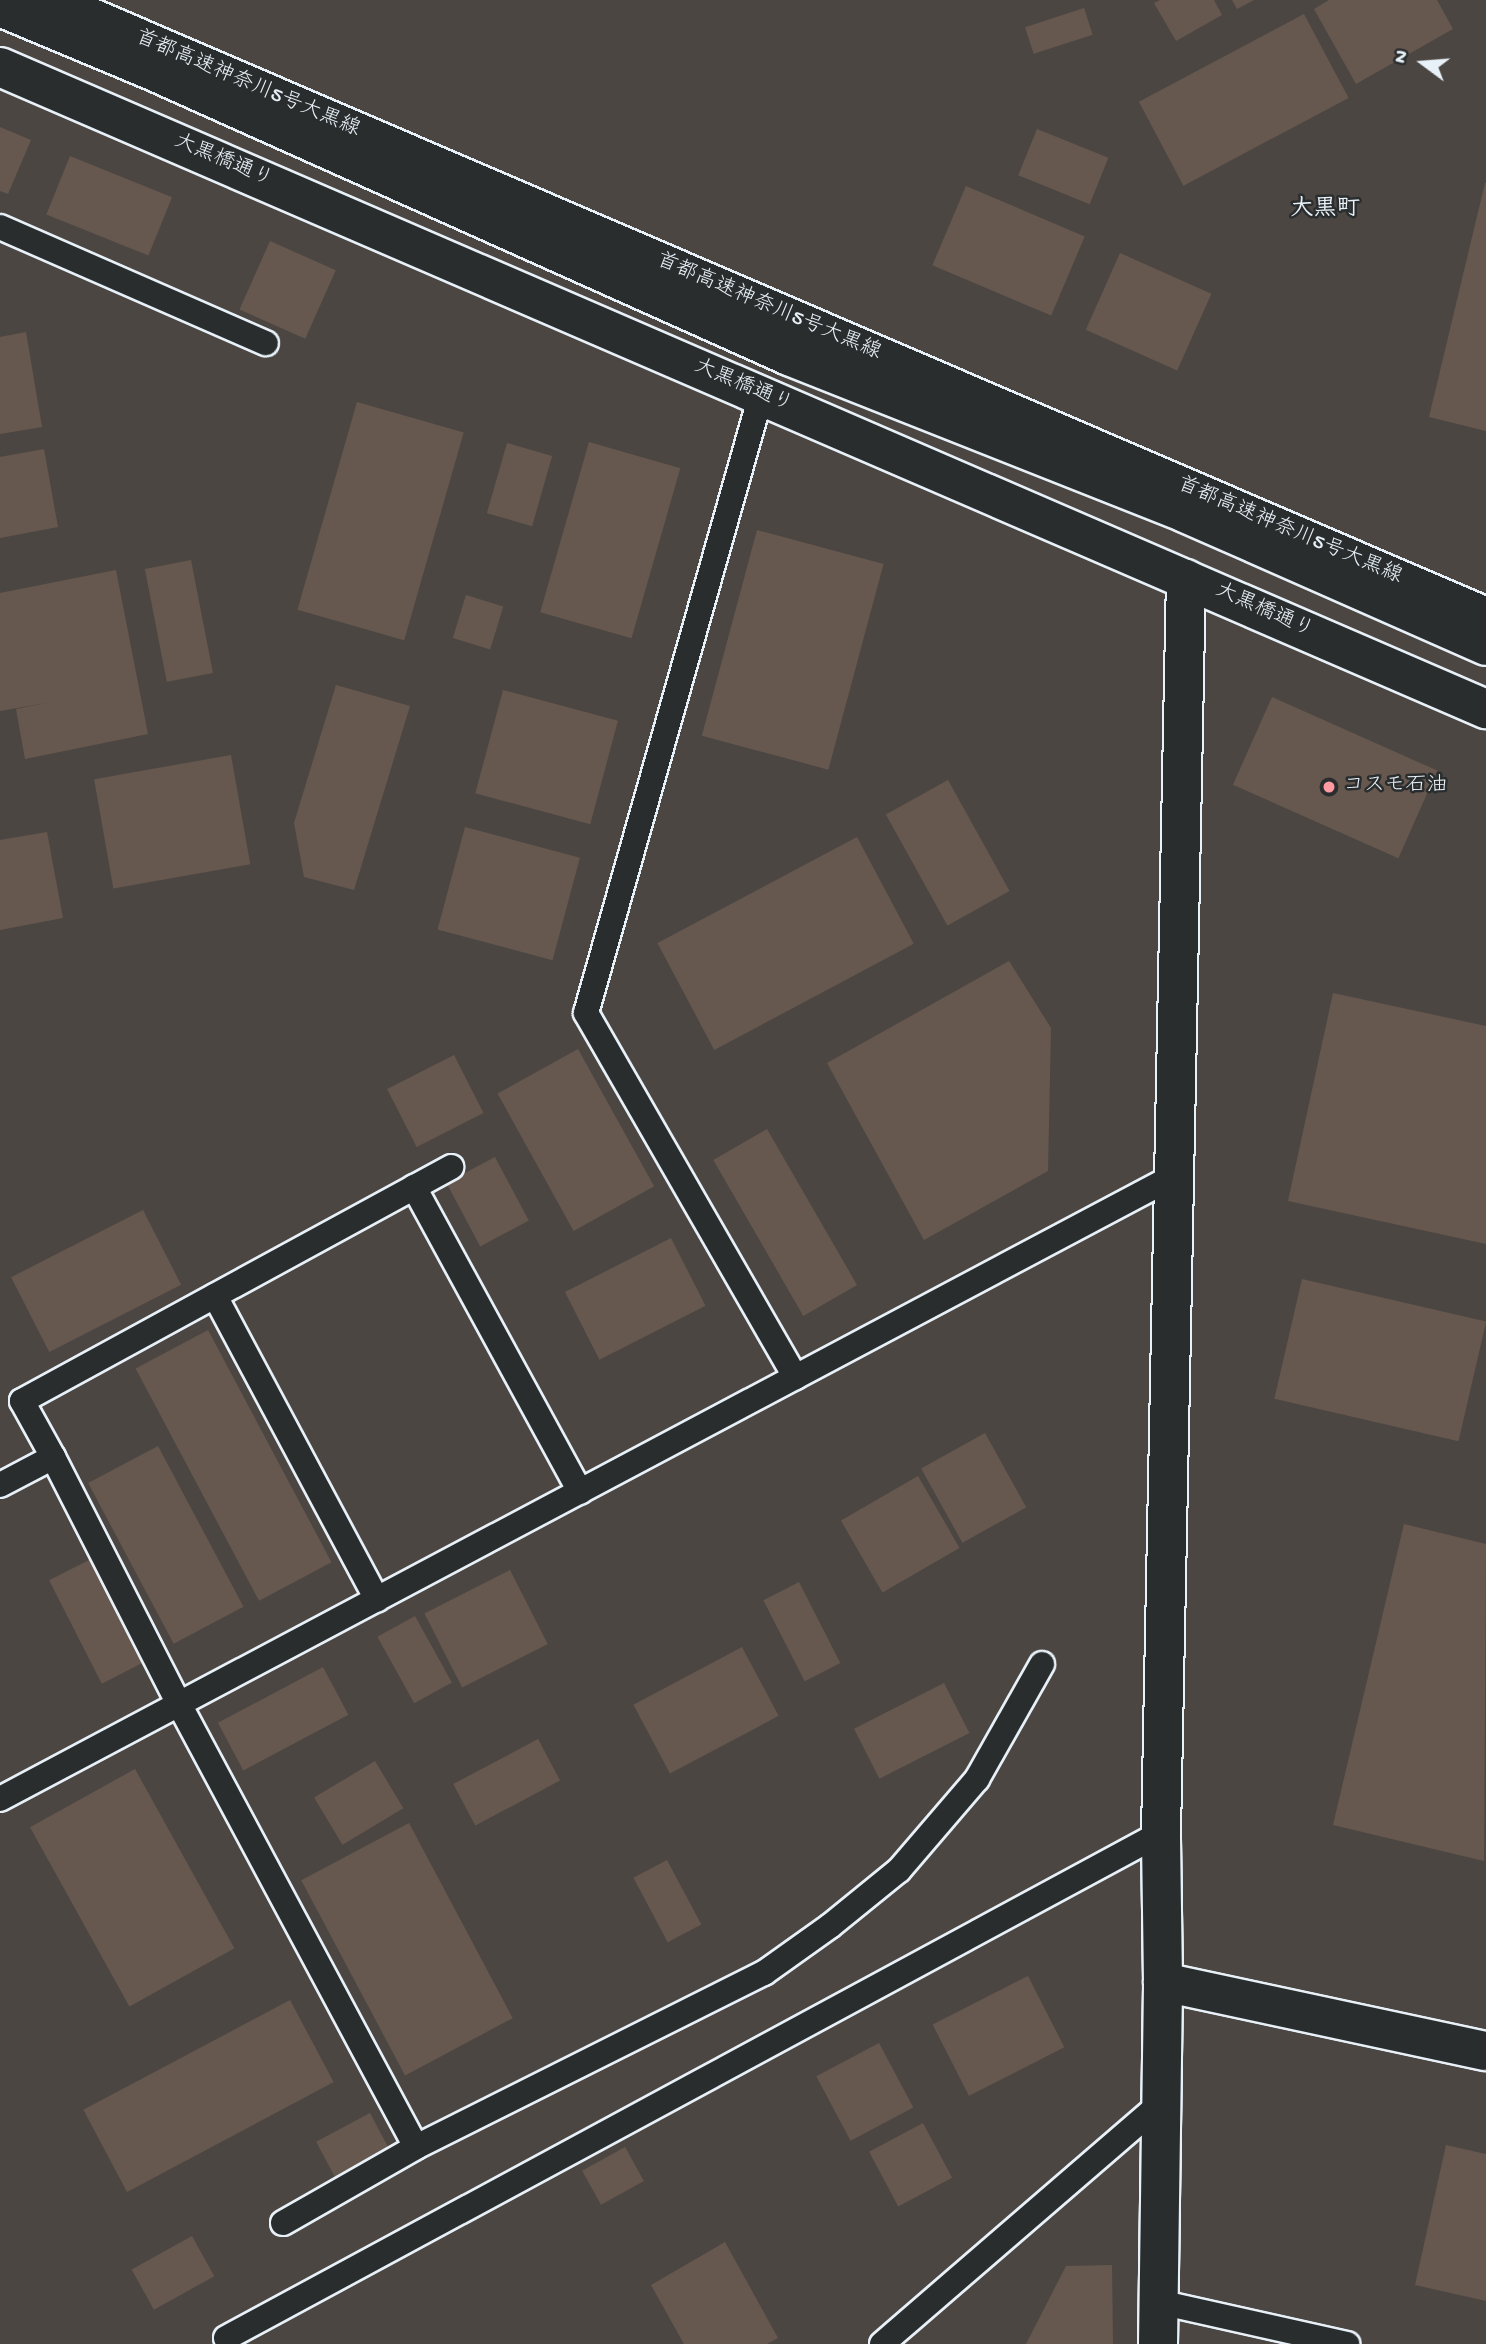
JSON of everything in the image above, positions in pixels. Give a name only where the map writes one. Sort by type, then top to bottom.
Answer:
[{"type":"main road","name":"首都高速神奈川5号大黒線","points":[[50,0],[1486,617]]},
{"type":"main road","name":"首都高速神奈川5号大黒線","points":[[107,0],[1486,593]]},
{"type":"main road","points":[[0,7],[153,71],[789,356],[1185,513],[1486,646]]},
{"type":"main road","name":"大黒橋通り","points":[[0,67],[1485,706]]},
{"type":"main road","points":[[1158,2344],[1163,1982],[1161,1833],[1186,579]]},
{"type":"main road","points":[[1163,1982],[1486,2051]]},
{"type":"lane","points":[[0,227],[266,343]]},
{"type":"lane","points":[[761,395],[586,1013],[795,1377]]},
{"type":"lane","points":[[416,2147],[179,1704],[22,1401],[451,1167]]},
{"type":"lane","points":[[0,1799],[1174,1176]]},
{"type":"lane","points":[[414,1187],[580,1492]]},
{"type":"lane","points":[[215,1296],[377,1599]]},
{"type":"lane","points":[[0,1485],[53,1457]]},
{"type":"lane","points":[[283,2223],[416,2147],[764,1973],[830,1926],[900,1870],[977,1779],[1042,1664]]},
{"type":"lane","points":[[226,2338],[1161,1833]]},
{"type":"lane","points":[[882,2344],[1161,2104]]},
{"type":"lane","points":[[1158,2301],[1347,2344]]},
{"type":"shaded area","points":[[0,0],[1486,0],[1486,2344],[0,2344]]},
{"type":"building","points":[[1160,0],[1214,0],[1222,15],[1176,41],[1154,3]]},
{"type":"building","points":[[1232,0],[1254,0],[1237,9]]},
{"type":"building","points":[[1329,0],[1437,0],[1453,29],[1356,84],[1314,9]]},
{"type":"building","points":[[1084,8],[1093,35],[1034,54],[1025,27]]},
{"type":"building","points":[[1304,14],[1349,98],[1183,186],[1139,102]]},
{"type":"building","points":[[0,127],[31,140],[8,194],[0,191]]},
{"type":"building","points":[[1037,129],[1108,158],[1090,204],[1018,175]]},
{"type":"building","points":[[70,156],[172,197],[148,256],[46,214]]},
{"type":"building","points":[[1486,183],[1486,431],[1429,417]]},
{"type":"building","points":[[966,186],[1085,236],[1051,316],[932,265]]},
{"type":"building","points":[[270,241],[336,270],[305,339],[239,310]]},
{"type":"building","points":[[1120,253],[1211,294],[1177,370],[1086,330]]},
{"type":"building","points":[[26,332],[42,427],[0,434],[0,337]]},
{"type":"building","points":[[357,402],[464,433],[404,640],[297,610]]},
{"type":"building","points":[[589,442],[680,468],[632,638],[540,612]]},
{"type":"building","points":[[507,443],[552,456],[532,526],[487,513]]},
{"type":"building","points":[[44,449],[58,527],[0,538],[0,457]]},
{"type":"building","points":[[757,530],[884,564],[828,770],[702,736]]},
{"type":"building","points":[[191,560],[213,673],[167,682],[145,569]]},
{"type":"building","points":[[116,570],[148,734],[25,759],[16,709],[52,702],[0,711],[0,593]]},
{"type":"building","points":[[466,595],[503,606],[490,649],[453,638]]},
{"type":"building","points":[[336,685],[410,706],[354,890],[304,877],[294,823]]},
{"type":"building","points":[[503,690],[618,721],[590,824],[475,793]]},
{"type":"building","points":[[1272,697],[1437,771],[1398,858],[1233,785]]},
{"type":"building","points":[[231,755],[250,864],[113,888],[94,779]]},
{"type":"building","points":[[948,780],[1010,891],[947,925],[886,814]]},
{"type":"building","points":[[465,827],[580,858],[553,960],[438,929]]},
{"type":"building","points":[[47,832],[63,918],[0,930],[0,840]]},
{"type":"building","points":[[857,837],[914,944],[714,1050],[657,943]]},
{"type":"building","points":[[1009,961],[1051,1028],[1048,1171],[924,1240],[827,1063]]},
{"type":"building","points":[[1333,993],[1486,1026],[1486,1244],[1288,1201]]},
{"type":"building","points":[[578,1049],[654,1186],[574,1231],[498,1094]]},
{"type":"building","points":[[454,1055],[484,1113],[417,1147],[387,1089]]},
{"type":"building","points":[[767,1129],[857,1285],[803,1316],[713,1160]]},
{"type":"building","points":[[495,1157],[529,1221],[480,1246],[446,1183]]},
{"type":"building","points":[[143,1210],[181,1285],[49,1352],[11,1277]]},
{"type":"building","points":[[671,1238],[706,1306],[599,1360],[565,1292]]},
{"type":"building","points":[[1302,1279],[1486,1321],[1458,1441],[1274,1399]]},
{"type":"building","points":[[208,1330],[331,1562],[259,1601],[136,1368]]},
{"type":"building","points":[[985,1433],[1026,1507],[962,1543],[921,1468]]},
{"type":"building","points":[[158,1446],[243,1607],[174,1644],[88,1483]]},
{"type":"building","points":[[918,1476],[959,1548],[882,1592],[841,1520]]},
{"type":"building","points":[[1404,1524],[1486,1544],[1484,1861],[1333,1825]]},
{"type":"building","points":[[91,1559],[144,1662],[102,1684],[49,1580]]},
{"type":"building","points":[[510,1570],[548,1644],[462,1688],[424,1614]]},
{"type":"building","points":[[799,1582],[840,1663],[805,1681],[763,1600]]},
{"type":"building","points":[[415,1616],[452,1682],[414,1703],[377,1637]]},
{"type":"building","points":[[742,1647],[779,1716],[670,1774],[633,1705]]},
{"type":"building","points":[[323,1667],[348,1715],[243,1771],[218,1723]]},
{"type":"building","points":[[944,1683],[969,1733],[879,1779],[854,1729]]},
{"type":"building","points":[[538,1739],[560,1780],[475,1826],[453,1784]]},
{"type":"building","points":[[375,1761],[403,1808],[342,1845],[314,1798]]},
{"type":"building","points":[[135,1769],[234,1948],[129,2006],[30,1827]]},
{"type":"building","points":[[409,1823],[513,2018],[405,2075],[301,1880]]},
{"type":"building","points":[[667,1860],[701,1924],[668,1942],[633,1878]]},
{"type":"building","points":[[1028,1976],[1064,2047],[969,2096],[933,2025]]},
{"type":"building","points":[[290,2000],[334,2082],[127,2192],[83,2110]]},
{"type":"building","points":[[879,2043],[913,2107],[851,2141],[816,2076]]},
{"type":"building","points":[[370,2113],[389,2149],[335,2178],[316,2142]]},
{"type":"building","points":[[923,2123],[952,2178],[898,2206],[869,2152]]},
{"type":"building","points":[[1446,2145],[1486,2154],[1486,2301],[1415,2285]]},
{"type":"building","points":[[625,2147],[644,2181],[601,2205],[582,2171]]},
{"type":"building","points":[[192,2236],[214,2276],[154,2310],[132,2269]]},
{"type":"building","points":[[725,2242],[778,2338],[767,2344],[684,2344],[651,2285]]},
{"type":"building","points":[[1112,2265],[1113,2344],[1026,2344],[1066,2266]]},
{"type":"place","name":"コスモ石油","points":[[1329,787]]},
{"type":"district","name":"大黒町","points":[[1325,210]]}]
